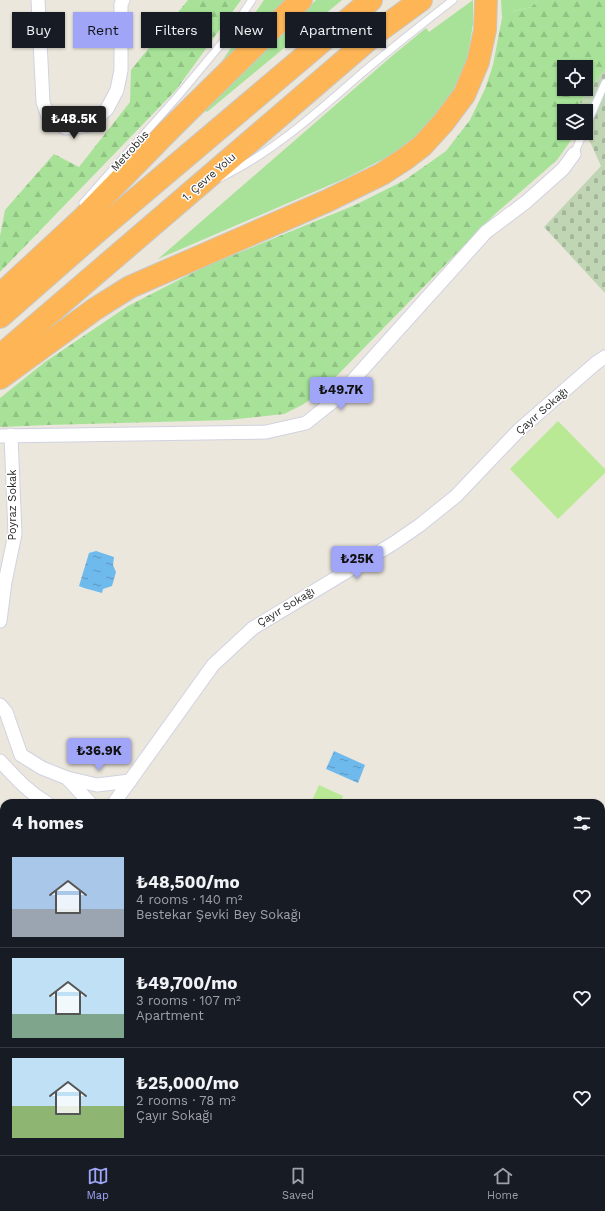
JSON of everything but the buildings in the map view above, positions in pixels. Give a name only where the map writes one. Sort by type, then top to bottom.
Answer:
[{"type":"highway","points":[[0,295],[84,217],[300,0]]},
{"type":"highway","points":[[0,317],[110,220],[371,0]]},
{"type":"highway","name":"1. Çevre Yolu","points":[[0,356],[380,30],[421,0]]},
{"type":"highway","points":[[0,378],[89,313],[130,287],[327,201],[382,174],[422,146],[443,123],[464,95],[478,62],[485,30],[486,0]]},
{"type":"street","points":[[38,0],[43,102],[49,119],[66,128],[90,125],[107,109],[117,90],[121,70],[121,4],[123,0]]},
{"type":"street","points":[[6,436],[266,432],[306,423],[336,399],[486,232],[526,202],[563,169],[574,154]]},
{"type":"street","name":"Çayır Sokağı","points":[[117,799],[212,665],[253,628],[394,543],[420,525],[456,496],[519,430],[596,362],[605,357]]},
{"type":"street","name":"Poyraz Sokak","points":[[0,620],[3,581],[15,534],[6,436]]},
{"type":"street","points":[[0,705],[6,712],[21,754],[42,768],[67,778],[97,785],[130,782]]},
{"type":"street","points":[[0,761],[22,785],[39,799]]},
{"type":"street","points":[[67,778],[86,799]]},
{"type":"lane","name":"Metrobüs","points":[[80,206],[178,96],[227,37],[252,0]]},
{"type":"lane","points":[[190,193],[236,170],[301,126],[392,48],[452,0]]},
{"type":"lane","points":[[593,110],[605,83]]},
{"type":"lane","points":[[574,154],[580,140]]},
{"type":"lane","points":[[0,295],[50,238]]},
{"type":"green space","points":[[188,0],[241,0],[232,12],[220,12],[220,29],[212,40],[212,12],[178,12]]},
{"type":"green space","points":[[264,0],[287,0],[275,12],[256,12]]},
{"type":"green space","points":[[316,0],[342,0],[328,12],[304,12]]},
{"type":"green space","points":[[473,0],[473,24],[468,54],[458,87],[437,117],[407,147],[346,178],[158,259],[426,28],[429,32]]},
{"type":"green space","points":[[501,0],[538,0],[531,7],[514,11],[502,18]]},
{"type":"green space","points":[[538,0],[605,0],[605,69],[593,85],[593,60],[557,60],[557,96],[585,96],[580,104],[557,104],[557,140],[571,140],[557,160],[495,214],[320,393],[302,405],[284,414],[229,420],[0,427],[0,398],[45,362],[128,306],[204,267],[355,205],[405,180],[446,151],[470,120],[485,89],[493,65],[502,18],[511,12],[531,7]]},
{"type":"green space","points":[[285,30],[285,47],[207,112],[204,110],[267,48],[277,48],[277,38]]},
{"type":"green space","points":[[149,48],[206,48],[176,90],[0,272],[0,236],[5,210],[54,154],[79,167],[130,102],[131,70]]},
{"type":"green space","points":[[231,48],[240,48],[211,77]]},
{"type":"green space","points":[[605,69],[605,293],[544,227],[601,166],[589,140],[593,140],[593,104],[580,104],[585,96],[593,96],[593,85]]},
{"type":"green space","points":[[558,421],[605,469],[605,473],[558,519],[510,469]]},
{"type":"green space","points":[[319,785],[343,796],[342,799],[313,799]]},
{"type":"water","points":[[96,551],[114,557],[113,565],[116,572],[112,586],[103,589],[102,593],[79,586],[89,553]]},
{"type":"water","points":[[334,751],[365,765],[358,783],[326,769]]}]
